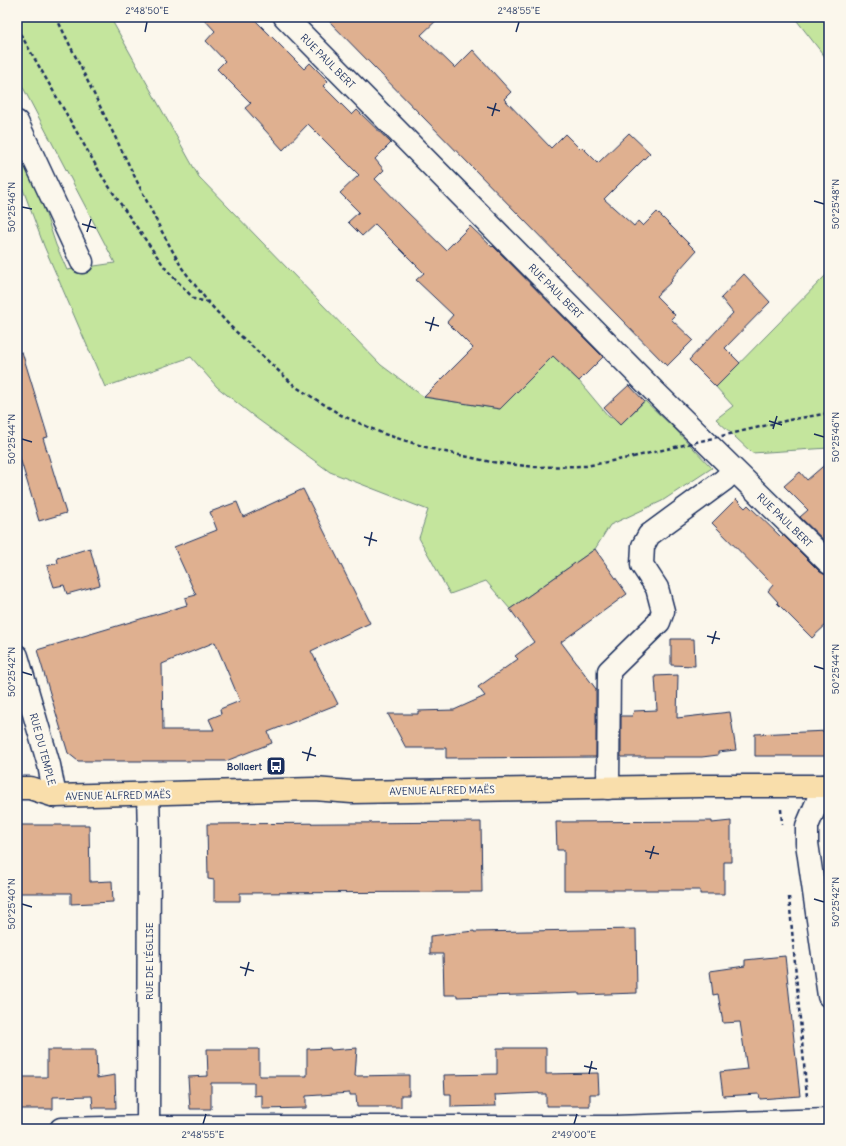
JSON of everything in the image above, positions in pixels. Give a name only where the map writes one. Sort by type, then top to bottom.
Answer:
[{"type":"main road","name":"AVENUE ALFRED MAËS","points":[[17,788],[30,788],[55,796],[148,793],[181,794],[314,789],[352,792],[700,786],[826,786]]},
{"type":"main road","name":"AVENUE ALFRED MAËS","points":[[17,803],[44,802],[55,796]]},
{"type":"street","name":"RUE PAUL BERT","points":[[285,17],[654,392],[829,563]]},
{"type":"street","points":[[17,122],[82,262]]},
{"type":"street","points":[[608,788],[610,671],[659,622],[663,611],[657,588],[642,565],[643,546],[649,535],[724,480],[734,470]]},
{"type":"street","name":"RUE DU TEMPLE","points":[[17,656],[49,765],[55,796]]},
{"type":"street","points":[[826,786],[807,826],[807,842],[829,996]]},
{"type":"street","name":"RUE DE L'ÉGLISE","points":[[148,793],[148,1128]]},
{"type":"street","points":[[61,1129],[614,1127],[819,1121]]},
{"type":"path","points":[[56,17],[160,230],[182,268],[208,302],[259,353],[296,387],[341,415],[384,434],[432,449],[484,461],[535,467],[586,466],[633,457],[789,420],[829,413]]},
{"type":"path","points":[[17,28],[102,176],[124,210],[166,269],[184,289],[194,299],[208,302]]},
{"type":"path","points":[[779,787],[783,827]]},
{"type":"path","points":[[788,890],[819,1121]]},
{"type":"green space","points":[[17,17],[110,17],[199,177],[381,365],[424,397],[500,409],[553,356],[579,381],[609,417],[613,418],[620,425],[645,401],[674,428],[712,468],[662,501],[610,525],[595,549],[510,609],[486,581],[450,594],[419,538],[428,510],[330,472],[256,418],[217,387],[191,357],[105,387],[44,246],[17,173],[17,147],[38,191],[56,245],[67,270],[115,263],[17,76]]},
{"type":"green space","points":[[794,17],[829,17],[829,62]]},
{"type":"green space","points":[[829,272],[829,448],[752,453],[716,419],[733,406],[716,387]]},
{"type":"building","points":[[202,17],[252,17],[304,69],[310,63],[328,81],[323,86],[352,115],[357,110],[391,143],[375,159],[384,170],[375,179],[405,210],[446,250],[470,226],[492,247],[493,246],[603,357],[579,381],[553,356],[500,409],[424,397],[473,348],[447,322],[453,315],[416,280],[424,273],[375,224],[362,236],[348,222],[359,212],[340,193],[359,175],[308,124],[283,150],[245,108],[251,103],[217,69],[225,61],[206,41],[215,31]]},
{"type":"building","points":[[325,17],[440,17],[421,35],[455,68],[473,50],[511,92],[504,99],[551,148],[565,134],[580,149],[582,147],[598,163],[629,133],[650,153],[604,199],[634,226],[638,221],[643,226],[657,212],[696,251],[671,279],[672,281],[656,296],[675,315],[671,319],[693,340],[667,366]]},
{"type":"building","points":[[744,274],[770,302],[725,348],[740,363],[716,387],[689,360],[733,313],[721,298]]},
{"type":"building","points":[[22,352],[48,437],[43,438],[66,513],[39,521],[17,448],[17,353]]},
{"type":"building","points":[[629,385],[644,401],[620,425],[604,408]]},
{"type":"building","points":[[829,461],[829,545],[800,517],[808,510],[784,486],[800,472],[807,480]]},
{"type":"building","points":[[303,489],[370,623],[311,651],[338,704],[268,732],[272,743],[226,761],[78,761],[68,753],[37,650],[187,605],[185,598],[196,595],[174,547],[217,530],[210,512],[237,502],[243,517]],"holes":[[[215,642],[240,701],[220,709],[221,714],[209,719],[214,730],[163,730],[162,664]]]},
{"type":"building","points":[[736,499],[745,508],[748,505],[781,537],[783,535],[820,572],[829,575],[829,622],[812,638],[777,603],[778,602],[768,591],[773,585],[712,523]]},
{"type":"building","points":[[90,548],[100,585],[67,594],[64,585],[54,587],[47,566],[58,563],[57,558]]},
{"type":"building","points":[[595,549],[627,594],[561,642],[596,689],[596,757],[446,758],[446,748],[406,748],[388,714],[418,714],[418,711],[454,710],[485,696],[478,687],[518,659],[515,656],[534,642],[510,609]]},
{"type":"building","points":[[671,639],[694,639],[695,666],[671,665]]},
{"type":"building","points":[[678,675],[677,718],[730,712],[736,750],[718,752],[718,755],[702,757],[621,757],[621,716],[632,716],[634,711],[657,710],[655,676]]},
{"type":"building","points":[[829,731],[829,756],[755,756],[755,734]]},
{"type":"building","points":[[712,821],[712,823],[731,821],[731,862],[724,862],[724,894],[700,894],[700,890],[564,890],[564,850],[557,850],[556,822]]},
{"type":"building","points":[[481,822],[482,892],[240,893],[240,901],[214,901],[214,880],[208,879],[207,824]]},
{"type":"building","points":[[17,825],[89,825],[90,882],[112,881],[113,902],[71,904],[71,893],[17,893]]},
{"type":"building","points":[[636,929],[637,993],[579,995],[579,993],[457,997],[457,995],[444,995],[443,954],[430,954],[430,936],[474,931]]},
{"type":"building","points":[[785,956],[800,1096],[760,1099],[759,1094],[723,1096],[720,1072],[747,1069],[740,1022],[723,1023],[718,994],[713,995],[710,971],[745,966],[745,960]]},
{"type":"building","points":[[330,1048],[331,1050],[357,1048],[355,1076],[409,1075],[409,1095],[401,1095],[401,1107],[357,1107],[356,1095],[350,1095],[350,1093],[306,1096],[306,1108],[262,1109],[262,1095],[254,1096],[254,1083],[211,1083],[211,1109],[190,1109],[188,1077],[208,1076],[207,1049],[259,1049],[259,1076],[307,1076],[307,1049]]},
{"type":"building","points":[[497,1048],[546,1048],[546,1074],[598,1073],[599,1094],[590,1094],[590,1106],[546,1106],[546,1094],[539,1093],[495,1095],[496,1106],[451,1107],[451,1094],[445,1094],[444,1075],[497,1074]]},
{"type":"building","points":[[47,1050],[96,1050],[97,1078],[115,1075],[116,1108],[93,1108],[92,1096],[53,1097],[53,1109],[17,1109],[17,1077],[47,1077]]},
{"type":"place","name":"Bollaert","points":[[276,766]]}]
